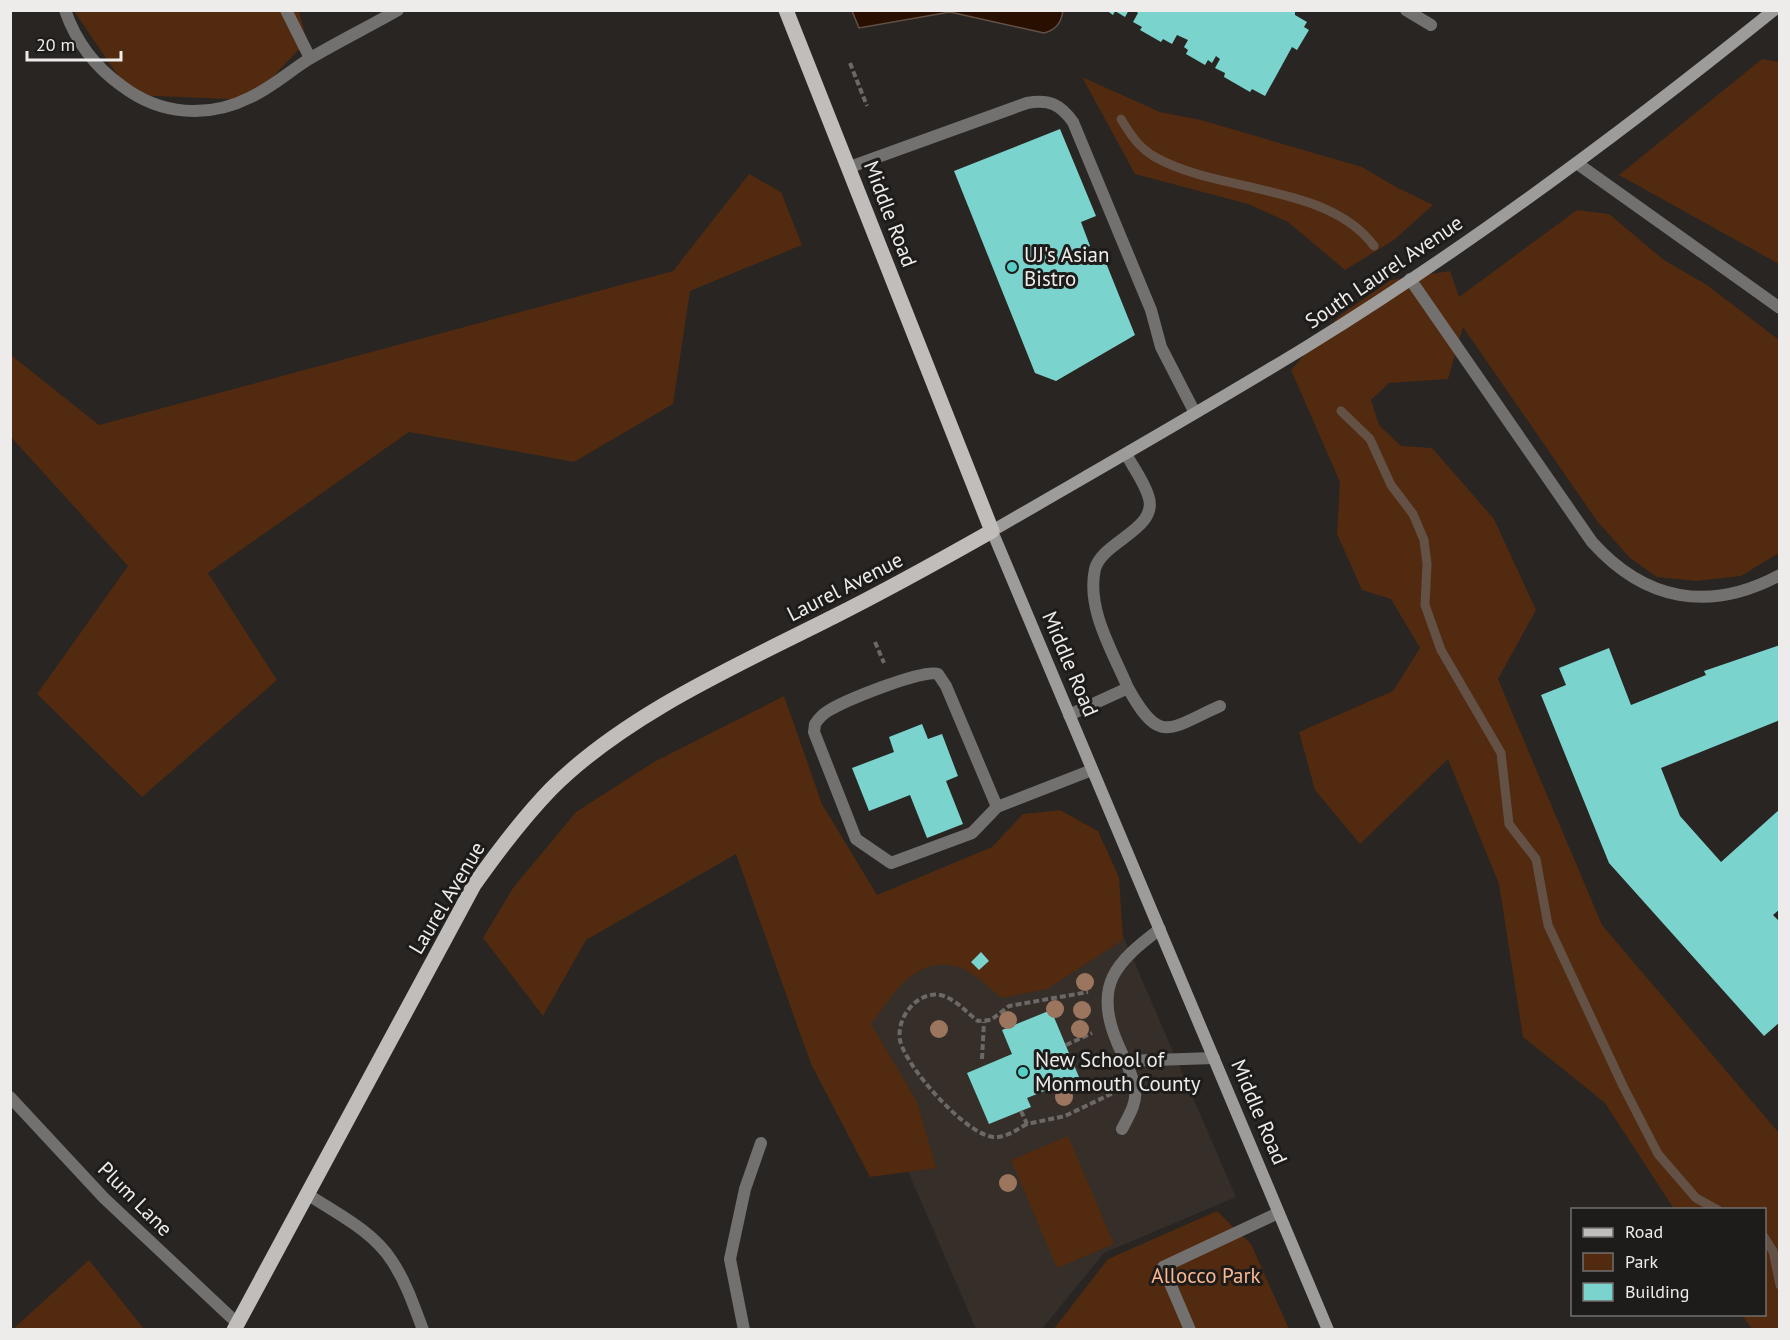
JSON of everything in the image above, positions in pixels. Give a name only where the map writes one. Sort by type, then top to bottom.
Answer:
[{"type":"main road","name":"Middle Road","points":[[786,10],[992,531]]},
{"type":"main road","name":"Laurel Avenue","points":[[235,1326],[474,885],[511,834],[552,788],[599,748],[649,715],[742,663],[891,588],[992,531]]},
{"type":"street","points":[[65,10],[82,46],[105,74],[137,98],[165,109],[192,112],[215,110],[251,97],[310,58],[398,10]]},
{"type":"street","points":[[286,10],[310,58]]},
{"type":"street","points":[[1406,10],[1431,25]]},
{"type":"street","name":"South Laurel Avenue","points":[[992,531],[1307,346],[1410,279],[1578,164],[1774,10]]},
{"type":"street","points":[[850,167],[1027,103],[1051,102],[1064,108],[1073,122],[1151,310],[1161,347],[1195,412]]},
{"type":"street","points":[[1578,164],[1779,308]]},
{"type":"street","points":[[1410,279],[1592,542],[1624,572],[1663,592],[1708,597],[1758,586],[1779,575]]},
{"type":"street","points":[[1126,454],[1149,495],[1150,506],[1141,523],[1101,557],[1096,566],[1092,592],[1095,607],[1128,688],[1150,723],[1160,728],[1170,727],[1220,705]]},
{"type":"street","name":"Middle Road","points":[[992,531],[1328,1329]]},
{"type":"street","points":[[997,807],[946,687],[938,675],[929,672],[916,675],[831,709],[815,723],[814,732],[856,838],[891,863],[972,832],[997,807],[1092,771]]},
{"type":"street","points":[[1069,715],[1128,688]]},
{"type":"street","points":[[1122,1129],[1134,1105],[1133,1084],[1110,1026],[1109,988],[1120,961],[1160,929]]},
{"type":"street","points":[[1125,1061],[1214,1058]]},
{"type":"street","name":"Plum Lane","points":[[10,1097],[104,1198],[235,1326]]},
{"type":"street","points":[[744,1329],[730,1259],[745,1189],[761,1143]]},
{"type":"street","points":[[308,1194],[379,1245],[397,1270],[423,1329]]},
{"type":"street","points":[[1190,1329],[1163,1267],[1278,1214]]},
{"type":"path","points":[[850,63],[867,106]]},
{"type":"path","points":[[875,642],[886,667]]},
{"type":"path","points":[[1109,988],[1009,1006],[984,1022],[978,1021],[950,999],[939,995],[928,996],[908,1008],[903,1016],[899,1030],[900,1041],[919,1076],[961,1119],[978,1131],[992,1137],[1008,1135],[1027,1124],[1065,1116],[1133,1084]]},
{"type":"path","points":[[982,1059],[984,1022]]},
{"type":"path","points":[[1066,1045],[1110,1026]]},
{"type":"path","points":[[1021,1111],[1027,1124]]},
{"type":"shaded area","points":[[852,11],[1063,11],[1057,25],[1044,33],[950,12],[859,28]]},
{"type":"shaded area","name":"New School of Monmouth County","points":[[1078,832],[1236,1197],[1104,1253],[1042,1329],[976,1329],[811,946]]},
{"type":"green space","points":[[74,11],[299,11],[307,41],[251,100],[131,95]]},
{"type":"green space","points":[[1762,59],[1779,62],[1779,264],[1619,175]]},
{"type":"green space","points":[[1082,77],[1160,112],[1201,120],[1362,167],[1433,205],[1394,240],[1345,270],[1288,222],[1248,204],[1135,174]]},
{"type":"green space","points":[[749,174],[781,192],[802,245],[690,291],[673,404],[574,462],[409,432],[208,573],[277,680],[142,797],[37,694],[128,566],[11,437],[11,355],[99,425],[673,271]]},
{"type":"green space","points":[[1577,210],[1609,214],[1664,260],[1707,285],[1779,340],[1779,553],[1741,576],[1696,581],[1657,577],[1630,558],[1597,521],[1463,327],[1448,379],[1389,383],[1371,400],[1379,425],[1401,446],[1432,448],[1494,519],[1536,610],[1498,679],[1602,925],[1779,1133],[1779,1329],[1752,1329],[1743,1316],[1766,1316],[1766,1208],[1673,1208],[1605,1103],[1523,1037],[1499,884],[1448,759],[1360,844],[1315,790],[1299,732],[1393,691],[1420,648],[1391,599],[1362,590],[1337,534],[1340,482],[1291,370],[1339,316],[1391,280],[1450,271],[1459,297]]},
{"type":"green space","points":[[784,696],[822,804],[877,895],[992,847],[1023,814],[1060,810],[1098,831],[1119,877],[1123,940],[1047,989],[1002,998],[966,970],[945,965],[931,966],[908,979],[888,1000],[871,1024],[917,1102],[936,1168],[870,1177],[811,1064],[736,854],[586,940],[543,1016],[483,938],[513,888],[576,812],[654,762]]},
{"type":"green space","points":[[1068,1136],[1114,1244],[1057,1268],[1011,1160]]},
{"type":"green space","name":"Allocco Park","points":[[1217,1211],[1251,1244],[1289,1329],[1053,1330],[1108,1259]]},
{"type":"green space","points":[[89,1260],[144,1329],[13,1329]]},
{"type":"building","points":[[1106,10],[1129,10],[1125,17],[1115,11],[1113,15]]},
{"type":"building","points":[[1135,10],[1295,10],[1295,15],[1307,22],[1304,27],[1309,30],[1297,50],[1292,47],[1265,96],[1252,89],[1250,92],[1224,77],[1225,73],[1215,68],[1220,59],[1216,56],[1212,63],[1208,60],[1205,65],[1186,54],[1188,50],[1184,47],[1188,40],[1177,35],[1172,44],[1163,39],[1161,42],[1140,30],[1142,27],[1133,22],[1138,13]]},
{"type":"building","points":[[1060,129],[1096,216],[1081,222],[1090,246],[1074,254],[1076,259],[1100,248],[1135,335],[1056,381],[1035,373],[954,171]]},
{"type":"building","points":[[1780,645],[1780,720],[1661,768],[1680,816],[1721,862],[1780,809],[1780,909],[1773,915],[1780,922],[1780,1022],[1764,1036],[1609,863],[1541,695],[1566,685],[1559,668],[1609,648],[1631,705],[1706,675],[1704,671]]},
{"type":"building","points":[[922,724],[928,739],[942,734],[958,776],[946,781],[963,824],[927,838],[910,795],[869,811],[852,768],[894,752],[889,737]]},
{"type":"building","points":[[981,952],[989,961],[979,970],[971,962]]},
{"type":"building","points":[[1051,1010],[1079,1077],[1027,1098],[1031,1107],[989,1124],[967,1073],[1012,1054],[1002,1030]]},
{"type":"waterway","points":[[1121,119],[1131,135],[1155,157],[1181,169],[1302,200],[1330,211],[1354,226],[1374,246]]},
{"type":"waterway","points":[[1341,411],[1370,439],[1391,485],[1413,514],[1424,540],[1427,564],[1425,605],[1441,650],[1501,753],[1509,824],[1536,859],[1548,925],[1623,1086],[1658,1154],[1696,1198],[1714,1208]]},
{"type":"waterway","points":[[1766,1240],[1773,1251],[1780,1285]]},
{"type":"place","name":"UJ's Asian Bistro","points":[[1012,267]]},
{"type":"place","name":"New School of Monmouth County","points":[[1023,1072]]}]
